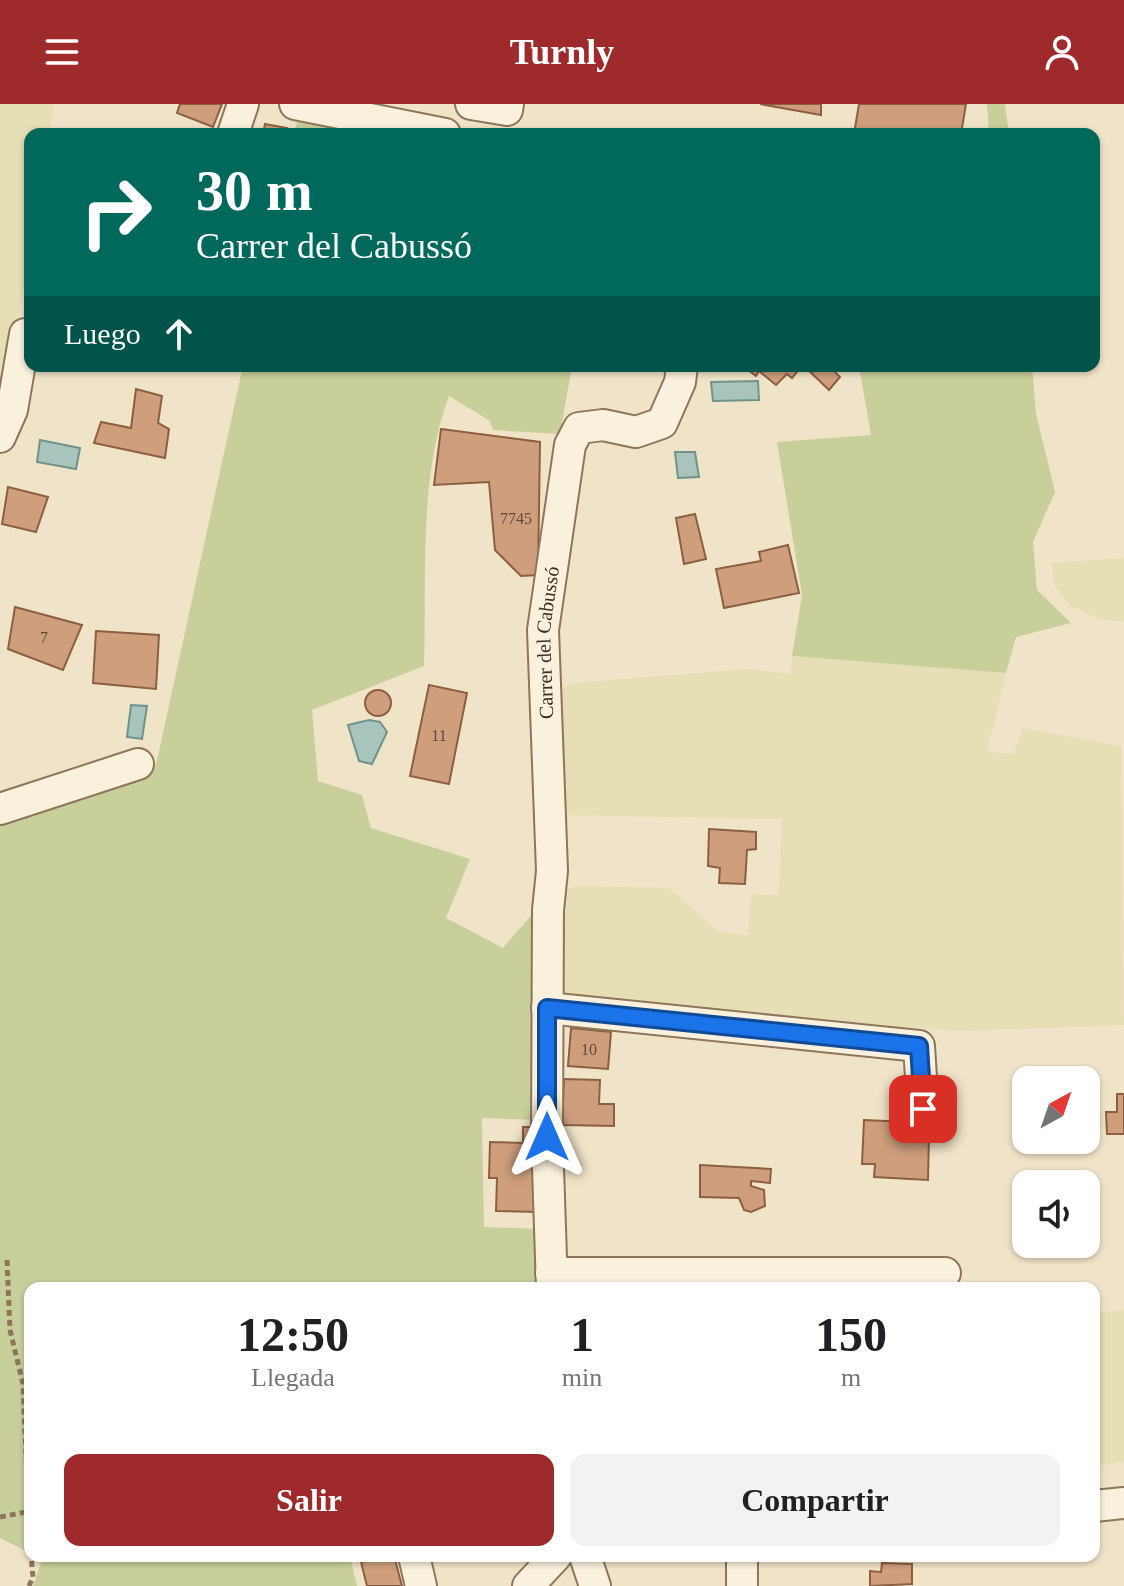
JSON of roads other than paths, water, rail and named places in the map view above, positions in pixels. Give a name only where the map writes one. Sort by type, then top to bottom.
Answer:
[{"type":"street","points":[[235,128],[243,104]]},
{"type":"street","points":[[295,104],[435,123]]},
{"type":"street","points":[[471,104],[507,110],[508,104]]},
{"type":"street","points":[[0,437],[12,410],[24,340]]},
{"type":"street","name":"Carrer del Cabussó","points":[[552,1281],[547,1008],[548,910],[552,871],[543,630],[570,445],[579,428],[603,425],[636,432],[662,423],[681,372]]},
{"type":"street","points":[[0,809],[138,764]]},
{"type":"street","points":[[547,1008],[919,1046],[923,1109]]},
{"type":"street","points":[[552,1281],[945,1273]]},
{"type":"street","points":[[1100,1505],[1124,1503]]},
{"type":"street","points":[[415,1562],[421,1586]]},
{"type":"street","points":[[528,1586],[550,1562]]},
{"type":"street","points":[[587,1562],[595,1586]]},
{"type":"street","points":[[742,1562],[742,1586]]},
{"type":"water","points":[[758,381],[759,400],[713,401],[711,382]]},
{"type":"water","points":[[40,440],[80,448],[76,469],[37,462]]},
{"type":"water","points":[[675,452],[695,452],[699,477],[678,478]]},
{"type":"water","points":[[131,705],[147,706],[142,739],[127,737]]},
{"type":"water","points":[[369,720],[380,722],[387,732],[372,764],[359,761],[348,725]]}]
